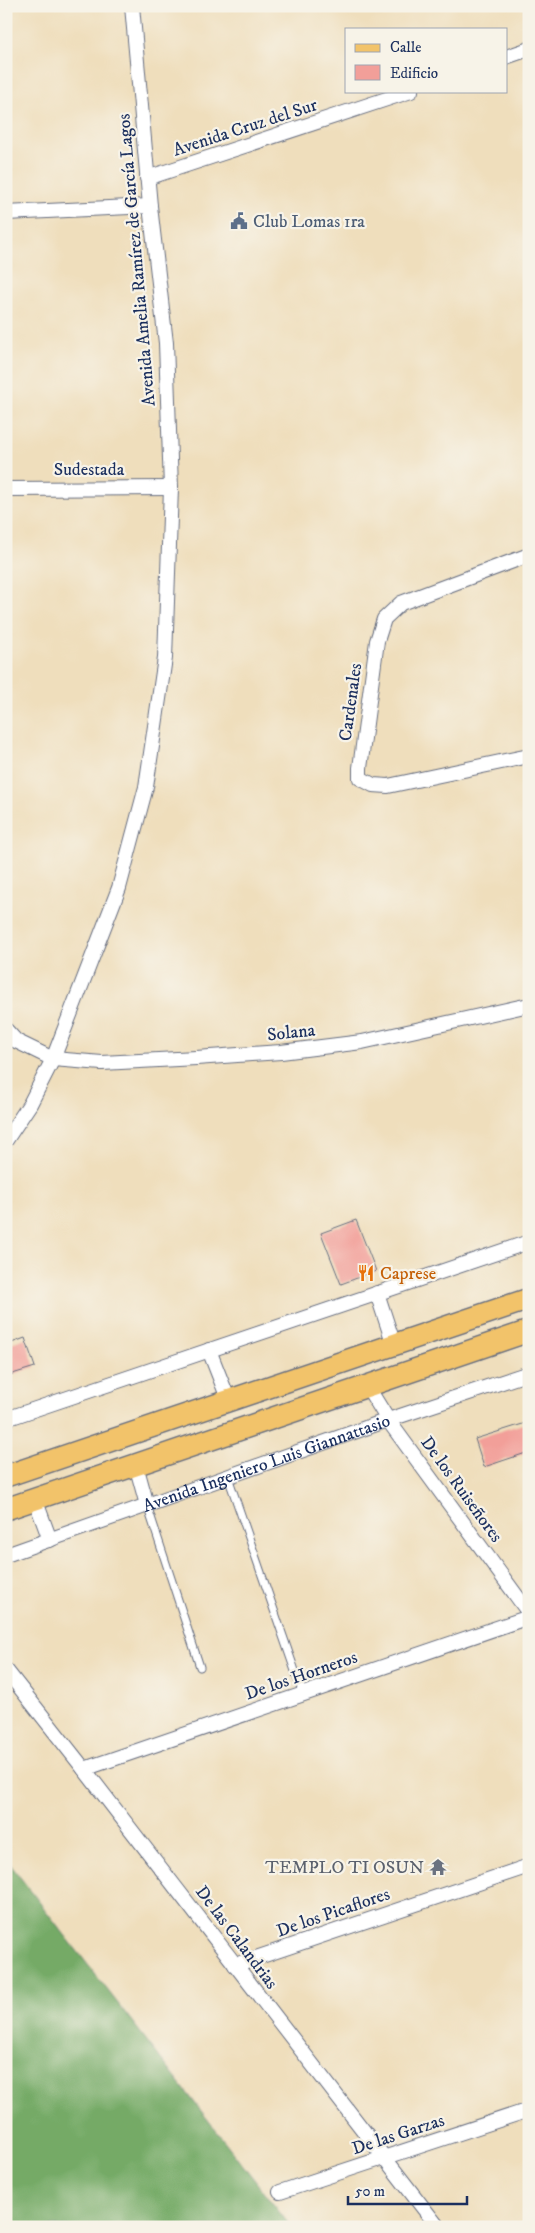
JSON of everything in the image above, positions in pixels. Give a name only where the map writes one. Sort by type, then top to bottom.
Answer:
[{"type":"main road","points":[[6,1476],[529,1299]]},
{"type":"main road","points":[[6,1509],[529,1331]]},
{"type":"street","name":"Avenida Amelia Ramírez de García Lagos","points":[[6,1140],[30,1104],[53,1059],[119,888],[146,787],[165,658],[171,488],[166,343],[147,178],[132,6]]},
{"type":"street","points":[[508,56],[529,49]]},
{"type":"street","name":"Avenida Cruz del Sur","points":[[147,178],[409,92]]},
{"type":"street","points":[[6,213],[150,206]]},
{"type":"street","name":"Sudestada","points":[[6,488],[171,488]]},
{"type":"street","name":"Cardenales","points":[[529,555],[401,603],[384,619],[378,641],[360,778],[373,785],[388,786],[529,756]]},
{"type":"street","name":"Solana","points":[[53,1059],[102,1063],[281,1052],[362,1042],[529,1005]]},
{"type":"street","points":[[6,1030],[16,1041],[53,1059]]},
{"type":"street","points":[[6,1419],[529,1242]]},
{"type":"street","points":[[377,1293],[394,1345]]},
{"type":"street","points":[[209,1350],[229,1401]]},
{"type":"street","name":"Avenida Ingeniero Luis Giannattasio","points":[[6,1555],[388,1420],[529,1373]]},
{"type":"street","name":"De los Ruiseñores","points":[[367,1386],[388,1420],[529,1613]]},
{"type":"street","points":[[136,1465],[147,1505]]},
{"type":"street","points":[[35,1499],[50,1540]]},
{"type":"street","name":"De los Horneros","points":[[84,1768],[529,1617]]},
{"type":"street","name":"De las Calandrias","points":[[6,1670],[84,1768],[438,2227]]},
{"type":"street","name":"De los Picaflores","points":[[235,1965],[529,1866]]},
{"type":"street","name":"De las Garzas","points":[[280,2192],[529,2110]]},
{"type":"lane","points":[[228,1477],[303,1694]]},
{"type":"lane","points":[[147,1505],[200,1667]]},
{"type":"green space","points":[[6,1859],[284,2218],[291,2227],[6,2227]]},
{"type":"building","points":[[356,1220],[376,1271],[341,1284],[321,1233]]},
{"type":"building","points":[[25,1338],[35,1367],[6,1376],[6,1345]]},
{"type":"building","points":[[529,1422],[529,1452],[484,1467],[475,1439]]},
{"type":"place","name":"Club Lomas 1ra","points":[[239,221]]},
{"type":"place","name":"Caprese","points":[[366,1273]]},
{"type":"place","name":"TEMPLO TI OSUN","points":[[438,1867]]}]
